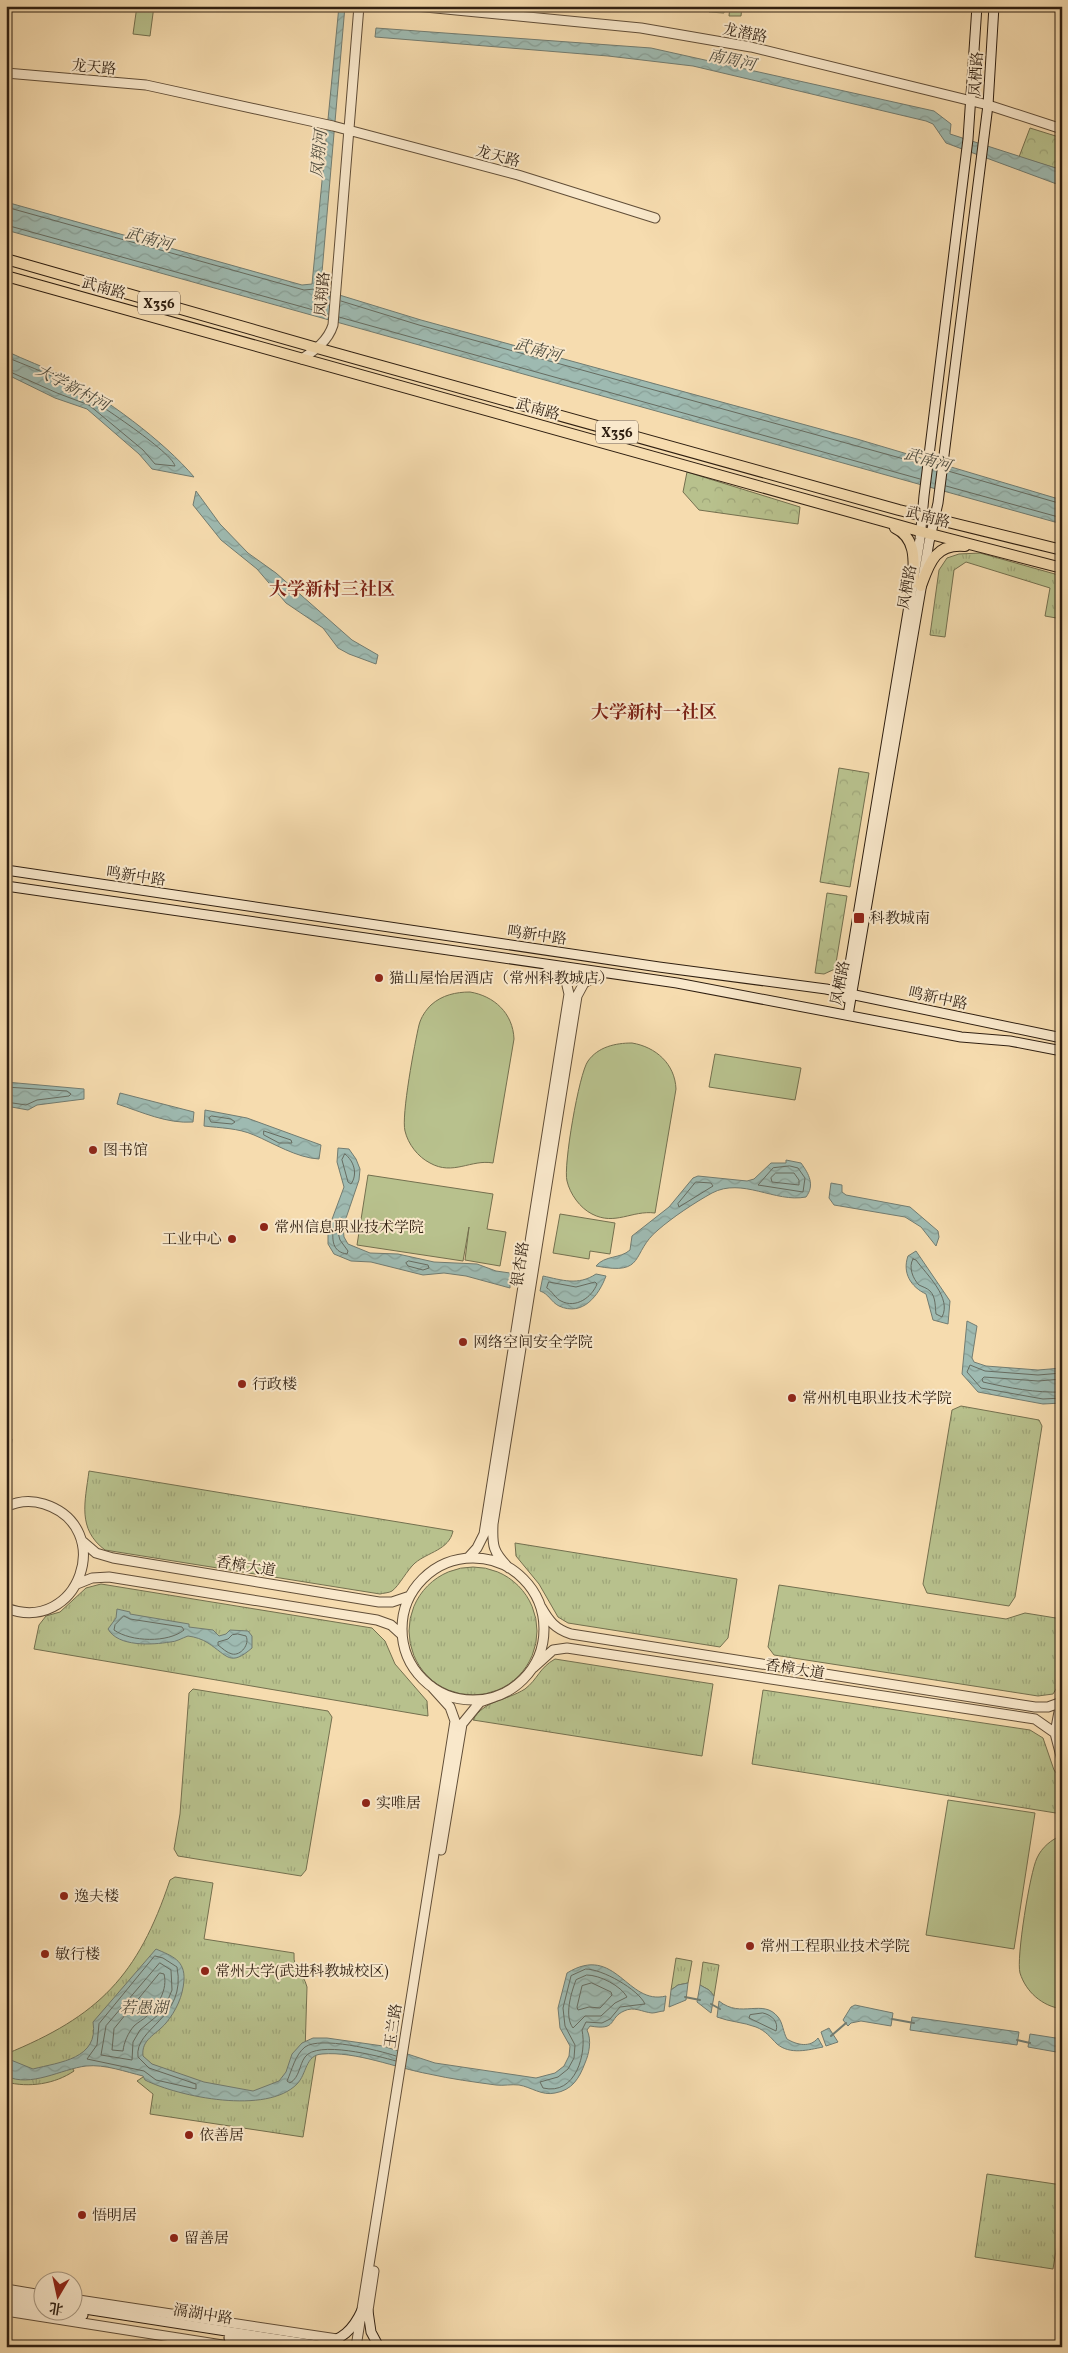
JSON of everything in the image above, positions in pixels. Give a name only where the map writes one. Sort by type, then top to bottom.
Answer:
[{"type":"main road","name":"武南路","points":[[6,259],[314,348],[935,520],[1062,550]]},
{"type":"main road","name":"武南路","points":[[6,276],[871,518],[1062,568]]},
{"type":"main road","points":[[871,518],[903,532],[911,544],[917,585]]},
{"type":"main road","points":[[917,585],[931,560],[944,549],[959,545],[981,547]]},
{"type":"street","name":"凤翔路","points":[[302,359],[327,334],[334,284],[355,6]]},
{"type":"street","name":"凤翔路","points":[[346,130],[359,6]]},
{"type":"street","name":"龙潜路","points":[[415,6],[641,28],[752,47],[988,105],[1062,128]]},
{"type":"street","name":"凤栖路","points":[[848,1015],[849,994],[926,533],[922,516],[972,102],[977,6]]},
{"type":"street","name":"凤栖路","points":[[926,533],[935,520],[938,503],[988,105],[994,6]]},
{"type":"street","name":"龙天路","points":[[6,72],[146,85],[329,125],[518,176],[655,218]]},
{"type":"street","name":"鸣新中路","points":[[6,870],[849,994],[1062,1038]]},
{"type":"street","name":"鸣新中路","points":[[6,886],[677,983],[960,1036],[1010,1041],[1062,1051]]},
{"type":"street","name":"银杏路","points":[[468,1558],[477,1548],[484,1534],[569,994],[566,981],[548,965]]},
{"type":"street","name":"银杏路","points":[[509,1568],[496,1554],[492,1540],[520,1349],[577,996],[584,983],[603,973]]},
{"type":"street","points":[[6,1506],[25,1501],[51,1506],[71,1521],[82,1542],[84,1558],[82,1572],[77,1584],[66,1598],[44,1610],[24,1612],[6,1608]]},
{"type":"street","name":"香樟大道","points":[[82,1542],[96,1553],[113,1558],[379,1602],[392,1602],[410,1596]]},
{"type":"street","points":[[468,1558],[489,1560],[509,1568],[523,1578],[534,1591],[541,1607],[544,1638],[533,1668],[523,1680],[509,1690],[494,1697],[464,1700],[452,1697],[431,1686],[418,1674],[409,1660],[402,1635],[404,1613],[410,1596],[417,1585],[431,1572],[449,1562],[468,1558]]},
{"type":"street","points":[[77,1584],[92,1578],[109,1577],[377,1620],[391,1625],[402,1635]]},
{"type":"street","name":"香樟大道","points":[[541,1607],[550,1623],[560,1630],[571,1634],[1035,1707],[1048,1707],[1061,1701]]},
{"type":"street","name":"香樟大道","points":[[533,1668],[552,1650],[567,1648],[1035,1719],[1055,1732]]},
{"type":"street","name":"玉兰路","points":[[406,2049],[455,1721],[450,1707],[431,1686]]},
{"type":"street","name":"玉兰路","points":[[362,2347],[365,2311],[402,2071],[462,1724],[480,1702],[494,1697]]},
{"type":"street","points":[[1061,1701],[1055,1732],[1062,1760]]},
{"type":"street","points":[[6,2289],[32,2293]]},
{"type":"street","points":[[6,2297],[32,2301]]},
{"type":"street","points":[[82,2301],[337,2339]]},
{"type":"street","points":[[6,2303],[32,2307]]},
{"type":"street","name":"滆湖中路","points":[[82,2309],[328,2347]]},
{"type":"street","points":[[6,2311],[235,2347]]},
{"type":"street","points":[[319,2345],[337,2339],[350,2331],[365,2311]]},
{"type":"street","points":[[365,2311],[371,2332],[379,2347]]},
{"type":"street","name":"玉兰路","points":[[356,2347],[365,2311]]},
{"type":"street","name":"滆湖中路","points":[[82,2314],[286,2347]]},
{"type":"green space","points":[[137,6],[154,6],[150,36],[133,34]]},
{"type":"green space","points":[[709,6],[724,6],[724,13],[709,12]]},
{"type":"green space","points":[[730,6],[742,6],[741,16],[729,16]]},
{"type":"green space","points":[[1030,128],[1062,138],[1062,170],[1019,157]]},
{"type":"green space","points":[[687,472],[800,507],[798,524],[699,510],[683,492]]},
{"type":"green space","points":[[980,553],[1062,576],[1062,619],[1045,616],[1050,588],[966,562],[954,570],[945,637],[930,635],[939,570],[947,558],[959,554]]},
{"type":"green space","points":[[839,768],[869,773],[850,887],[820,882]]},
{"type":"green space","points":[[827,893],[847,896],[835,969],[824,974],[815,973]]},
{"type":"green space","points":[[470,992],[487,997],[501,1007],[510,1021],[513,1030],[514,1039],[493,1163],[477,1163],[454,1168],[438,1167],[418,1154],[408,1141],[405,1131],[405,1110],[417,1034],[420,1022],[431,1005],[444,996]]},
{"type":"green space","points":[[632,1043],[649,1048],[663,1058],[675,1080],[676,1089],[655,1213],[616,1218],[600,1217],[592,1214],[576,1200],[570,1191],[567,1181],[567,1158],[573,1120],[580,1083],[588,1061],[602,1049],[619,1044]]},
{"type":"green space","points":[[715,1054],[801,1068],[795,1100],[709,1087]]},
{"type":"green space","points":[[368,1175],[493,1194],[487,1229],[506,1232],[500,1266],[465,1260],[469,1227],[463,1261],[357,1245]]},
{"type":"green space","points":[[560,1214],[615,1223],[610,1254],[590,1251],[589,1259],[553,1253]]},
{"type":"green space","points":[[961,1406],[1039,1420],[1042,1426],[1015,1597],[1009,1606],[927,1593],[923,1584],[952,1410]]},
{"type":"green space","points":[[6,1438],[12,1439],[10,1458],[6,1457]]},
{"type":"green space","points":[[89,1471],[453,1531],[443,1547],[415,1563],[392,1591],[380,1594],[105,1550],[96,1542],[87,1524],[85,1504]]},
{"type":"green space","points":[[515,1543],[737,1579],[728,1638],[720,1647],[568,1623],[558,1617],[539,1584],[516,1556]]},
{"type":"green space","points":[[473,1567],[486,1568],[498,1572],[518,1586],[532,1606],[536,1618],[536,1644],[532,1656],[518,1676],[498,1690],[486,1694],[473,1695],[460,1694],[448,1690],[428,1676],[414,1656],[410,1644],[409,1631],[410,1618],[414,1606],[428,1586],[448,1572],[460,1568]]},
{"type":"green space","points":[[101,1584],[372,1628],[385,1641],[395,1664],[427,1701],[428,1716],[34,1649],[39,1625],[46,1616],[60,1612],[86,1588]]},
{"type":"green space","points":[[779,1585],[1006,1619],[1025,1613],[1062,1619],[1062,1679],[1053,1694],[1038,1696],[774,1655],[768,1647]]},
{"type":"green space","points":[[555,1659],[713,1684],[702,1756],[473,1720],[483,1708],[525,1689],[545,1666]]},
{"type":"green space","points":[[193,1689],[328,1711],[332,1717],[306,1870],[301,1876],[178,1856],[174,1849],[180,1814],[189,1693]]},
{"type":"green space","points":[[763,1690],[1030,1730],[1043,1738],[1054,1770],[1062,1781],[1062,1814],[752,1764]]},
{"type":"green space","points":[[948,1800],[1035,1813],[1014,1949],[926,1935]]},
{"type":"green space","points":[[1062,1835],[1062,2009],[1048,2005],[1031,1992],[1023,1980],[1019,1965],[1024,1915],[1034,1866],[1044,1847]]},
{"type":"green space","points":[[175,1877],[213,1883],[204,1939],[294,1953],[295,1964],[307,1987],[305,2053],[316,2055],[303,2137],[150,2114],[153,2094],[137,2081],[149,2073],[68,2060],[74,2071],[59,2079],[33,2085],[6,2082],[6,2054],[38,2040],[66,2024],[90,2008],[111,1989],[129,1967],[144,1942],[158,1913],[170,1880]]},
{"type":"green space","points":[[676,1958],[692,1961],[688,1983],[678,1985],[671,1990]]},
{"type":"green space","points":[[703,1962],[719,1965],[714,1996],[709,1990],[700,1985]]},
{"type":"green space","points":[[987,2174],[1062,2185],[1062,2213],[1053,2269],[975,2257]]},
{"type":"water","points":[[339,6],[345,6],[321,284],[323,290],[421,320],[857,439],[1062,500],[1062,524],[6,230],[6,202],[302,285],[312,284]]},
{"type":"water","points":[[376,28],[651,48],[934,111],[951,124],[950,134],[1062,170],[1062,186],[946,143],[933,124],[926,121],[693,66],[608,56],[375,37]]},
{"type":"water","name":"大学新村河","points":[[6,351],[63,376],[96,395],[133,421],[167,449],[194,477],[152,469],[139,454],[87,409],[55,398],[6,374]]},
{"type":"water","points":[[196,491],[220,524],[248,553],[276,573],[352,640],[378,655],[376,664],[338,648],[323,628],[286,603],[257,569],[221,540],[193,505]]},
{"type":"water","points":[[6,1082],[84,1089],[84,1099],[37,1105],[28,1110],[6,1106]]},
{"type":"water","points":[[120,1093],[194,1112],[193,1122],[164,1119],[117,1104]]},
{"type":"water","points":[[205,1110],[247,1118],[321,1145],[319,1159],[302,1156],[242,1131],[204,1126]]},
{"type":"water","points":[[338,1148],[349,1149],[360,1169],[359,1180],[343,1227],[344,1237],[348,1244],[370,1253],[398,1254],[434,1262],[477,1264],[496,1271],[510,1273],[510,1288],[466,1276],[444,1273],[423,1275],[371,1262],[351,1261],[334,1254],[328,1244],[328,1230],[344,1187],[337,1162]]},
{"type":"water","points":[[786,1160],[801,1163],[806,1171],[810,1180],[810,1188],[806,1197],[782,1197],[747,1189],[723,1189],[698,1201],[664,1225],[649,1239],[631,1265],[623,1268],[596,1266],[604,1260],[622,1255],[630,1250],[632,1236],[669,1207],[693,1178],[698,1176],[747,1181],[754,1179],[771,1163],[786,1163]]},
{"type":"water","points":[[831,1183],[842,1185],[842,1192],[846,1195],[910,1207],[938,1231],[939,1237],[936,1246],[921,1227],[905,1217],[834,1205],[829,1198]]},
{"type":"water","points":[[916,1251],[950,1301],[948,1324],[933,1320],[926,1294],[916,1288],[909,1279],[906,1262],[908,1256]]},
{"type":"water","points":[[596,1274],[606,1276],[599,1290],[589,1302],[575,1309],[559,1306],[540,1291],[543,1276],[576,1281]]},
{"type":"water","points":[[967,1321],[977,1326],[972,1358],[974,1362],[986,1366],[1038,1370],[1062,1368],[1062,1403],[1043,1404],[978,1392],[962,1374]]},
{"type":"water","points":[[117,1609],[130,1612],[130,1614],[189,1624],[189,1627],[213,1630],[219,1636],[226,1634],[230,1630],[248,1631],[252,1636],[252,1648],[245,1654],[234,1658],[225,1655],[203,1640],[188,1636],[163,1643],[127,1642],[113,1635],[108,1629],[116,1618]]},
{"type":"water","name":"若愚湖","points":[[156,1949],[180,1963],[184,1973],[184,1980],[181,1997],[173,2013],[166,2023],[144,2045],[143,2056],[152,2064],[204,2082],[253,2091],[279,2081],[286,2072],[292,2054],[302,2043],[313,2038],[327,2038],[383,2046],[435,2063],[536,2078],[555,2073],[564,2066],[569,2056],[570,2046],[560,2028],[558,2008],[567,1973],[584,1966],[598,1965],[610,1970],[641,1992],[653,1997],[666,1996],[664,2011],[652,2013],[635,2009],[628,2010],[619,2014],[605,2027],[590,2026],[587,2030],[590,2042],[589,2051],[580,2074],[574,2083],[566,2089],[550,2094],[519,2085],[496,2085],[446,2077],[362,2057],[335,2054],[316,2055],[312,2058],[297,2084],[283,2093],[265,2099],[245,2101],[200,2097],[179,2092],[145,2080],[143,2076],[101,2066],[76,2068],[36,2079],[16,2079],[6,2076],[6,2058],[33,2069],[65,2061],[84,2051],[90,2044],[93,2034],[93,2022]]},
{"type":"water","points":[[688,1983],[686,2000],[669,2007],[671,1990],[678,1985]]},
{"type":"water","points":[[700,1985],[709,1990],[714,1996],[711,2013],[697,2002]]},
{"type":"water","points":[[719,2001],[735,2008],[766,2009],[780,2019],[787,2039],[803,2045],[811,2043],[818,2038],[823,2047],[799,2051],[788,2050],[777,2044],[765,2032],[751,2025],[717,2017]]},
{"type":"water","points":[[855,2005],[893,2013],[891,2026],[861,2021],[851,2023],[848,2026],[843,2020],[851,2007]]},
{"type":"water","points":[[912,2017],[1019,2032],[1017,2045],[910,2030]]},
{"type":"water","points":[[829,2028],[838,2042],[826,2046],[821,2032]]},
{"type":"water","points":[[1030,2034],[1062,2039],[1062,2053],[1028,2047]]},
{"type":"waterway","points":[[685,1997],[700,2000]]},
{"type":"waterway","points":[[711,2004],[720,2009]]},
{"type":"waterway","points":[[892,2019],[914,2023]]},
{"type":"waterway","points":[[831,2036],[846,2023]]},
{"type":"waterway","points":[[1017,2040],[1030,2043]]},
{"type":"place","name":"科教城南","points":[[859,918]]},
{"type":"place","name":"猫山屋怡居酒店（常州科教城店）","points":[[379,978]]},
{"type":"place","name":"图书馆","points":[[93,1150]]},
{"type":"place","name":"常州信息职业技术学院","points":[[264,1227]]},
{"type":"place","name":"工业中心","points":[[232,1239]]},
{"type":"place","name":"网络空间安全学院","points":[[463,1342]]},
{"type":"place","name":"行政楼","points":[[242,1384]]},
{"type":"place","name":"常州机电职业技术学院","points":[[792,1398]]},
{"type":"place","name":"实唯居","points":[[366,1803]]},
{"type":"place","name":"逸夫楼","points":[[64,1896]]},
{"type":"place","name":"常州工程职业技术学院","points":[[750,1946]]},
{"type":"place","name":"敏行楼","points":[[45,1954]]},
{"type":"place","name":"常州大学(武进科教城校区)","points":[[205,1971]]},
{"type":"place","name":"依善居","points":[[189,2135]]},
{"type":"place","name":"悟明居","points":[[82,2215]]},
{"type":"place","name":"留善居","points":[[174,2238]]},
{"type":"district","name":"大学新村三社区","points":[[332,589]]},
{"type":"district","name":"大学新村一社区","points":[[654,712]]},
{"type":"water label","name":"南周河","points":[[732,59]]},
{"type":"water label","name":"凤翔河","points":[[318,154]]},
{"type":"water label","name":"武南河","points":[[149,238]]},
{"type":"water label","name":"武南河","points":[[538,349]]},
{"type":"water label","name":"武南河","points":[[928,459]]}]
